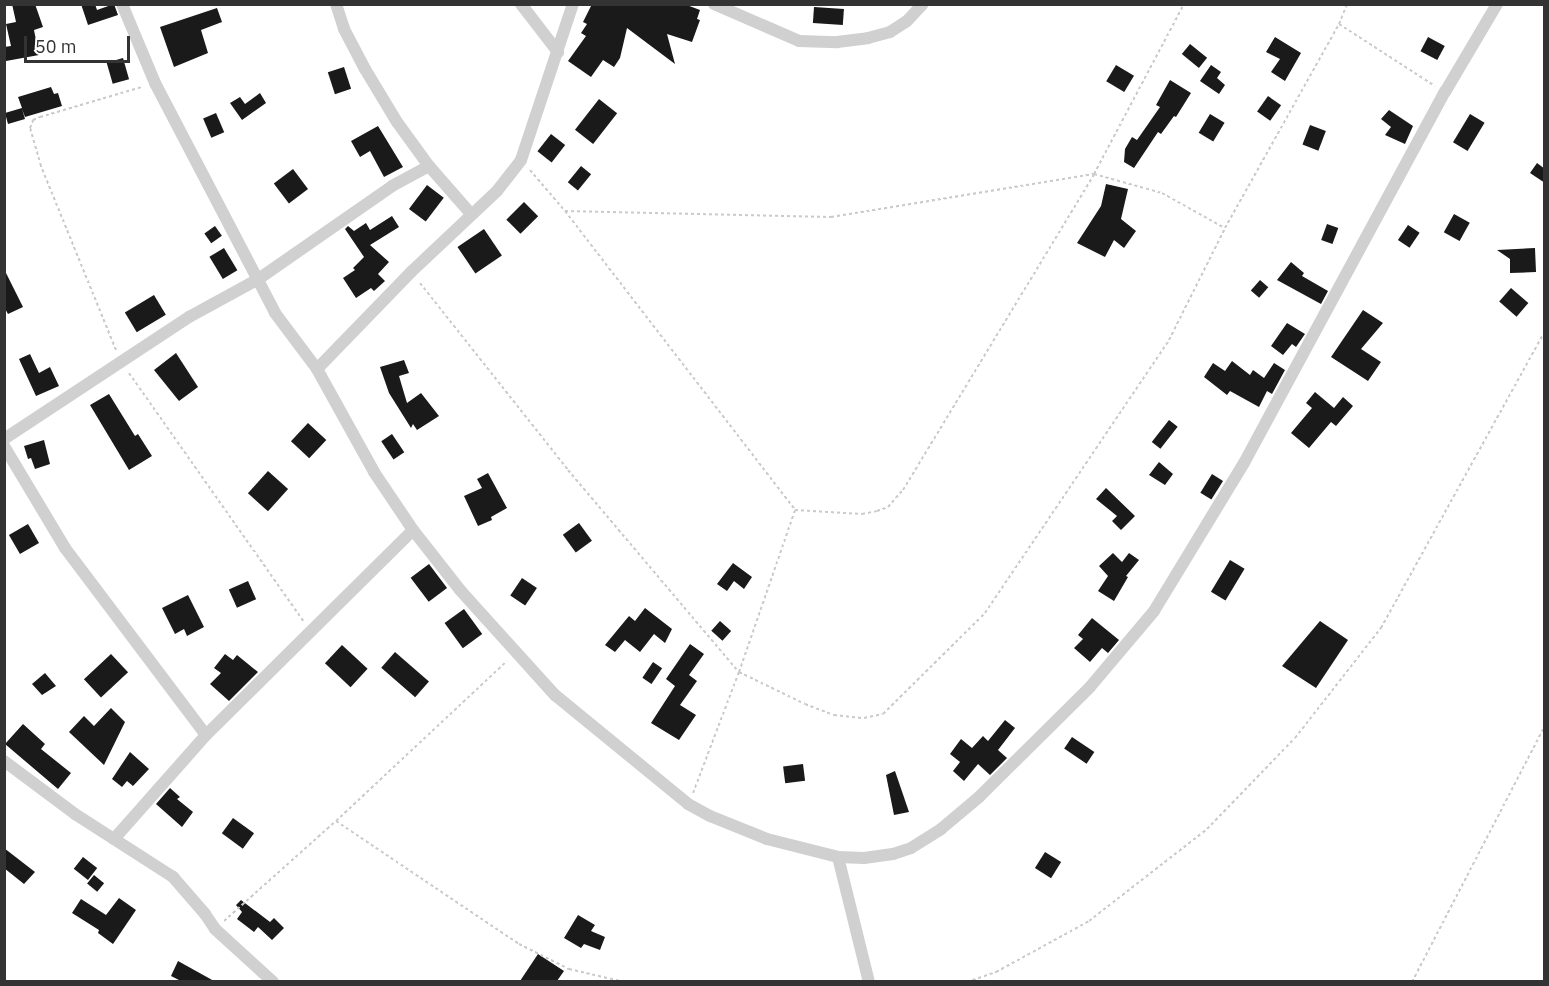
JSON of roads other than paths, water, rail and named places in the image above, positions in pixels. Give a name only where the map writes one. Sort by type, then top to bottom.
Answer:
[{"type":"street","points":[[122,4],[155,83],[275,314],[317,369],[374,472],[414,530],[460,590],[555,695],[688,804],[710,816],[767,839],[838,857],[893,854],[910,848],[942,829],[1019,759],[1090,687],[1154,611],[1244,463],[1445,92],[1497,4]]},
{"type":"street","points":[[336,4],[344,29],[397,122],[429,166],[471,214]]},
{"type":"street","points":[[521,4],[558,52]]},
{"type":"street","points":[[317,369],[411,272],[497,190],[521,160],[573,4]]},
{"type":"street","points":[[714,4],[799,40],[837,42],[868,38],[890,32],[907,21],[922,4]]},
{"type":"street","points":[[4,439],[189,317],[257,280],[392,186],[429,166]]},
{"type":"street","points":[[4,446],[65,548],[206,735]]},
{"type":"street","points":[[114,839],[206,735],[414,530]]},
{"type":"street","points":[[4,761],[114,839],[173,877],[206,914],[215,929],[273,981]]},
{"type":"street","points":[[838,857],[870,981]]}]
